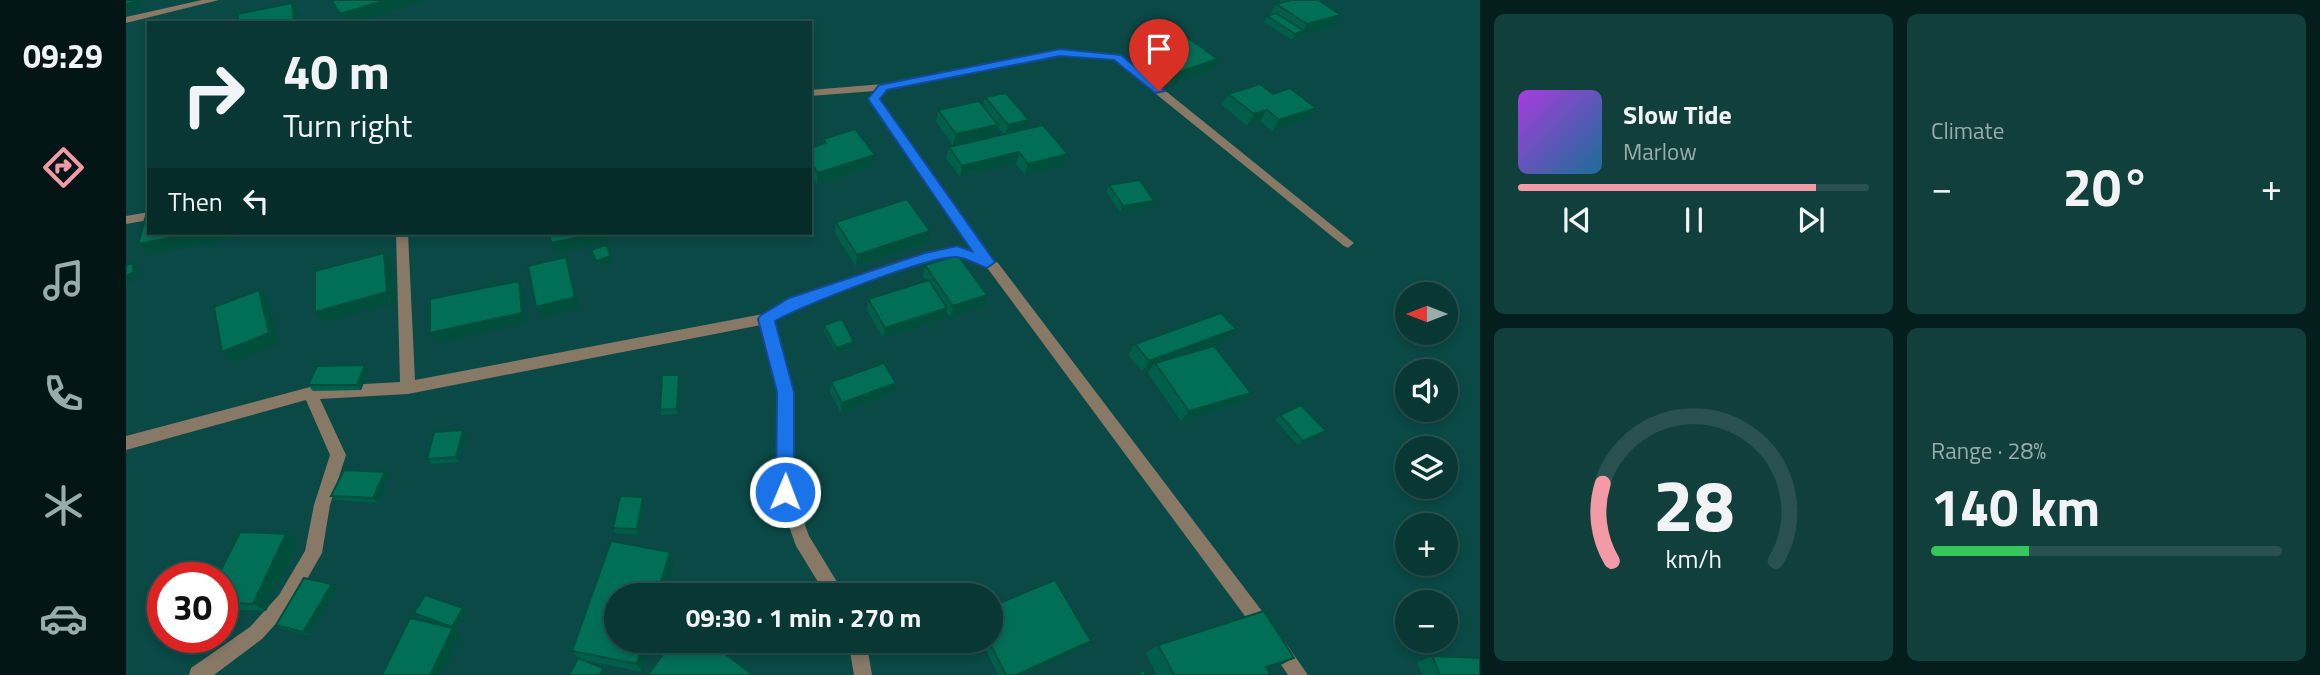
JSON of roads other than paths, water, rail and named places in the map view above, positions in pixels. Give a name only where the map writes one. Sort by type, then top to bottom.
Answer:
[{"type":"street","points":[[126,20],[214,0]]},
{"type":"street","points":[[812,93],[883,87],[1060,52],[1117,57],[1348,243]]},
{"type":"street","points":[[883,87],[874,99],[987,262]]},
{"type":"street","points":[[126,220],[147,216]]},
{"type":"street","points":[[402,235],[408,388]]},
{"type":"street","points":[[126,443],[310,393],[408,388],[766,319],[795,302],[957,251],[993,266],[1299,675]]},
{"type":"street","points":[[766,319],[786,392],[785,492],[802,540],[829,583]]},
{"type":"street","points":[[198,675],[256,633],[285,601],[313,553],[322,505],[338,455],[310,393]]},
{"type":"street","points":[[859,653],[863,675]]}]
